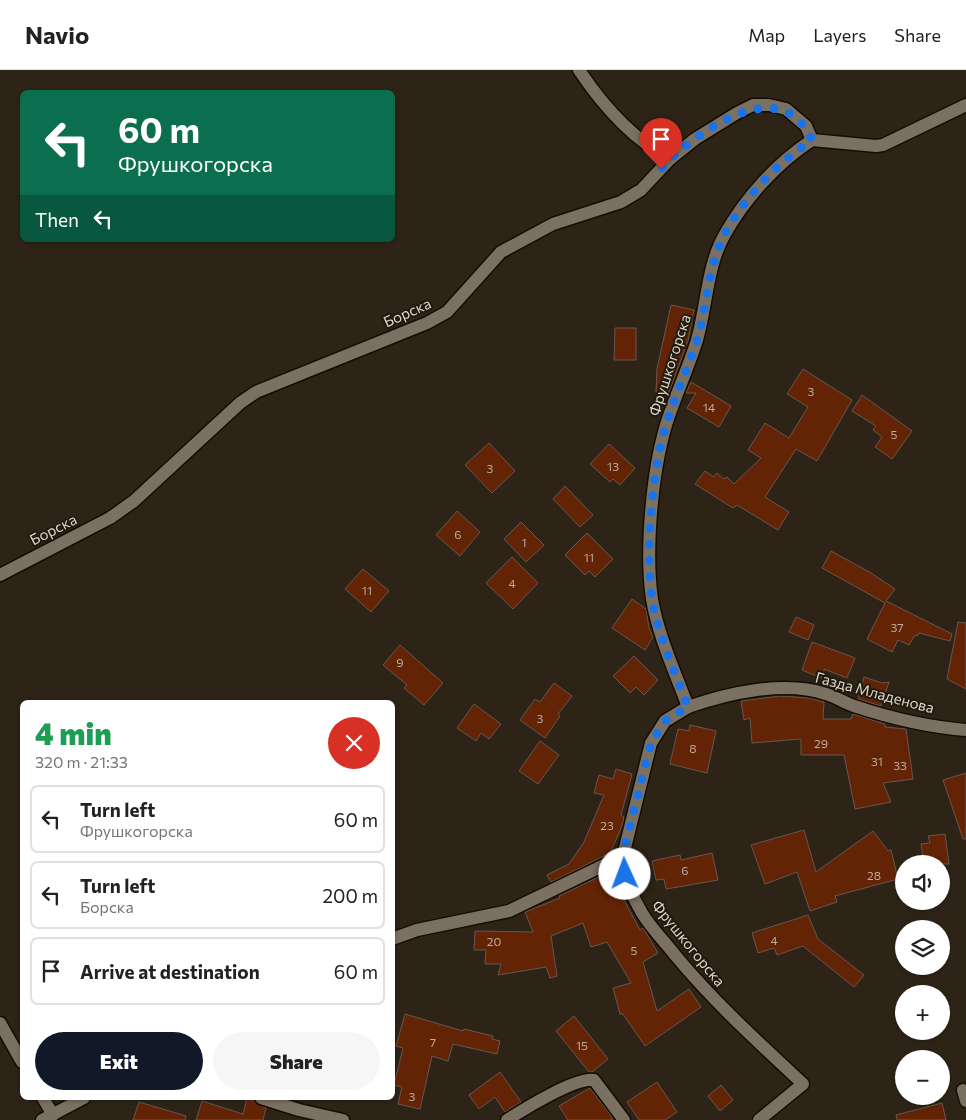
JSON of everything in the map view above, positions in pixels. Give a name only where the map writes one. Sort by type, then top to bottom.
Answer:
[{"type":"street","points":[[579,70],[592,90],[625,126],[657,152],[670,159]]},
{"type":"street","points":[[812,140],[883,145],[966,104]]},
{"type":"street","name":"Борска","points":[[0,575],[110,518],[134,501],[240,403],[256,392],[427,323],[440,316],[457,302],[468,286],[501,252],[553,224],[621,202],[642,190],[670,159],[714,126],[753,106],[769,106],[786,109],[806,126],[812,140]]},
{"type":"street","name":"Фрушкогорска","points":[[759,1120],[803,1084],[700,986],[658,935],[642,914],[633,896],[625,874],[623,856],[651,743],[665,721],[688,707],[658,622],[652,591],[651,525],[658,463],[666,427],[697,339],[715,257],[724,235],[746,203],[774,171],[812,140]]},
{"type":"street","name":"Газда Младенова","points":[[688,707],[713,698],[752,690],[796,689],[826,693],[853,706],[890,716],[966,730]]},
{"type":"street","points":[[395,938],[417,930],[510,911],[623,856]]},
{"type":"street","points":[[0,1023],[20,1058]]},
{"type":"street","points":[[507,1120],[566,1088],[588,1079],[594,1080],[624,1120]]},
{"type":"street","points":[[44,1100],[48,1118],[80,1100]]},
{"type":"street","points":[[268,1100],[344,1120]]},
{"type":"building","points":[[671,305],[694,310],[688,341],[669,392],[656,392],[657,369]]},
{"type":"building","points":[[615,328],[636,328],[636,360],[614,360]]},
{"type":"building","points":[[803,369],[852,400],[817,461],[796,449],[765,497],[789,512],[778,530],[737,505],[733,508],[695,484],[705,471],[714,477],[717,473],[724,479],[727,477],[734,484],[761,458],[748,450],[765,423],[789,438],[808,407],[787,394]]},
{"type":"building","points":[[691,382],[731,406],[719,427],[687,408],[696,393],[686,393]]},
{"type":"building","points":[[862,395],[912,431],[892,459],[875,447],[882,437],[873,430],[876,426],[852,411]]},
{"type":"building","points":[[489,443],[515,471],[492,493],[465,465]]},
{"type":"building","points":[[609,444],[635,468],[620,485],[613,479],[610,482],[590,464]]},
{"type":"building","points":[[565,486],[593,515],[580,527],[553,499]]},
{"type":"building","points":[[457,511],[480,532],[460,556],[436,535]]},
{"type":"building","points":[[521,522],[544,545],[526,562],[504,539]]},
{"type":"building","points":[[587,533],[613,559],[595,577],[589,571],[585,575],[565,555]]},
{"type":"building","points":[[831,551],[871,573],[895,589],[886,601],[952,634],[950,641],[919,633],[917,636],[915,635],[909,645],[898,640],[892,652],[867,639],[885,603],[822,568]]},
{"type":"building","points":[[512,557],[538,583],[513,609],[486,583]]},
{"type":"building","points":[[363,569],[389,591],[371,612],[345,589]]},
{"type":"building","points":[[632,599],[646,609],[649,628],[653,637],[645,650],[612,628]]},
{"type":"building","points":[[796,617],[814,625],[808,640],[789,632]]},
{"type":"building","points":[[958,622],[966,623],[966,689],[947,679]]},
{"type":"building","points":[[812,642],[855,658],[847,678],[824,669],[824,679],[802,670]]},
{"type":"building","points":[[400,645],[443,683],[424,705],[404,688],[407,685],[383,665]]},
{"type":"building","points":[[634,656],[658,680],[644,695],[636,687],[630,693],[613,676]]},
{"type":"building","points":[[864,677],[882,683],[889,682],[881,706],[858,699]]},
{"type":"building","points":[[554,683],[572,696],[558,714],[560,716],[545,738],[520,720],[535,699],[540,702]]},
{"type":"building","points":[[780,696],[809,698],[824,702],[823,719],[851,719],[853,714],[885,724],[885,727],[906,729],[913,779],[883,783],[891,802],[855,809],[844,755],[801,755],[801,739],[752,743],[750,718],[744,720],[741,701]]},
{"type":"building","points":[[474,704],[501,724],[489,739],[481,733],[476,741],[457,728]]},
{"type":"building","points":[[690,725],[716,731],[707,773],[670,764],[678,729],[689,731]]},
{"type":"building","points":[[540,741],[559,755],[538,784],[519,771]]},
{"type":"building","points":[[616,769],[632,774],[621,815],[624,817],[622,826],[610,853],[551,882],[547,875],[569,864],[584,842],[604,795],[594,793],[599,775],[613,779]]},
{"type":"building","points":[[966,773],[966,839],[963,839],[943,780]]},
{"type":"building","points":[[804,830],[816,872],[873,831],[888,851],[891,850],[895,867],[895,880],[835,896],[837,902],[810,911],[797,872],[765,884],[751,845]]},
{"type":"building","points":[[945,834],[948,855],[923,855],[921,844],[930,843],[928,836]]},
{"type":"building","points":[[712,853],[718,880],[666,889],[664,879],[656,880],[652,861],[680,855],[681,860]]},
{"type":"building","points":[[609,872],[640,930],[643,928],[658,953],[643,962],[657,1011],[689,989],[701,1007],[645,1046],[623,1014],[620,1014],[613,988],[631,983],[607,942],[591,947],[583,923],[551,936],[557,976],[550,978],[546,967],[498,975],[501,964],[485,964],[486,950],[474,950],[475,931],[533,932],[525,912],[560,898],[559,896]]},
{"type":"building","points":[[808,915],[818,939],[864,975],[854,987],[803,946],[777,955],[774,948],[758,953],[752,933]]},
{"type":"building","points":[[405,1014],[463,1031],[464,1029],[493,1036],[492,1039],[500,1041],[497,1054],[453,1044],[448,1061],[432,1056],[420,1109],[398,1104],[402,1087],[395,1085],[395,1081],[403,1048],[396,1046]]},
{"type":"building","points":[[574,1016],[608,1059],[592,1072],[589,1072],[556,1031]]},
{"type":"building","points":[[500,1072],[521,1102],[505,1112],[495,1097],[479,1109],[469,1095]]},
{"type":"building","points":[[657,1082],[677,1112],[665,1120],[639,1120],[627,1102]]},
{"type":"building","points":[[721,1085],[733,1100],[720,1111],[708,1096]]},
{"type":"building","points":[[590,1088],[613,1120],[568,1120],[559,1106]]},
{"type":"building","points":[[246,1100],[251,1100],[266,1108],[263,1120],[196,1120],[202,1101],[243,1114]]},
{"type":"building","points":[[139,1102],[186,1116],[185,1120],[133,1120]]},
{"type":"building","points":[[934,1105],[942,1105],[946,1120],[897,1120],[896,1115]]},
{"type":"route","points":[[625,874],[623,856],[651,743],[665,721],[688,707],[658,622],[652,599],[650,568],[651,525],[658,463],[666,427],[697,339],[715,257],[724,235],[746,203],[774,171],[798,149],[812,140],[806,126],[786,109],[753,106],[714,126],[695,139],[670,159],[661,169]]}]
